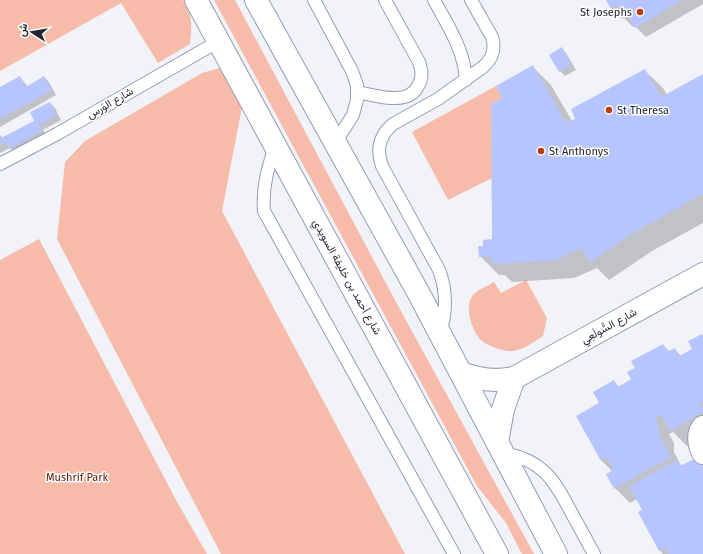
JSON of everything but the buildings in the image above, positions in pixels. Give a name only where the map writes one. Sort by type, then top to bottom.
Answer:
[{"type":"street","name":"شارع أحمد بن خليفة السويدي","points":[[196,0],[497,554]]},
{"type":"street","points":[[256,0],[440,334],[556,554]]},
{"type":"street","name":"شارع السُّولَعِي","points":[[461,374],[492,380],[514,378],[703,274]]},
{"type":"street","points":[[500,447],[503,409],[514,378]]},
{"type":"street","points":[[703,427],[700,431],[699,446],[703,453]]},
{"type":"lane","points":[[314,0],[355,78],[357,100],[353,115],[335,143]]},
{"type":"lane","points":[[357,92],[402,98],[411,94],[418,88],[421,80],[422,71],[419,62],[385,0]]},
{"type":"lane","points":[[434,0],[460,48],[466,80]]},
{"type":"lane","points":[[440,334],[446,307],[443,280],[382,166],[379,144],[382,136],[393,124],[438,99],[489,62],[494,49],[492,37],[471,0]]},
{"type":"lane","name":"شارع الوَرس","points":[[0,164],[57,134],[219,41]]},
{"type":"lane","points":[[275,146],[266,178],[263,197],[264,211],[454,554]]},
{"type":"lane","points":[[500,447],[528,460],[550,476],[558,487],[594,554]]},
{"type":"green space","points":[[0,0],[183,0],[189,12],[191,21],[190,44],[158,63],[121,3],[0,71]]},
{"type":"green space","points":[[214,0],[235,0],[396,302],[534,554],[522,554],[506,523],[477,486]]},
{"type":"green space","points":[[223,67],[242,107],[222,211],[405,554],[221,554],[57,239],[65,162],[85,141],[202,73]]},
{"type":"green space","points":[[496,86],[502,98],[491,104],[492,178],[448,200],[412,132]]},
{"type":"green space","name":"Mushrif Park","points":[[39,239],[177,502],[207,554],[0,554],[0,260]]},
{"type":"green space","points":[[526,280],[547,318],[543,336],[525,347],[513,351],[500,349],[482,341],[476,334],[471,323],[469,305],[473,295],[480,289],[494,282],[501,293]]},
{"type":"place","name":"St Josephs","points":[[640,12]]},
{"type":"place","name":"St Theresa","points":[[609,110]]},
{"type":"place","name":"St Anthonys","points":[[541,151]]}]
